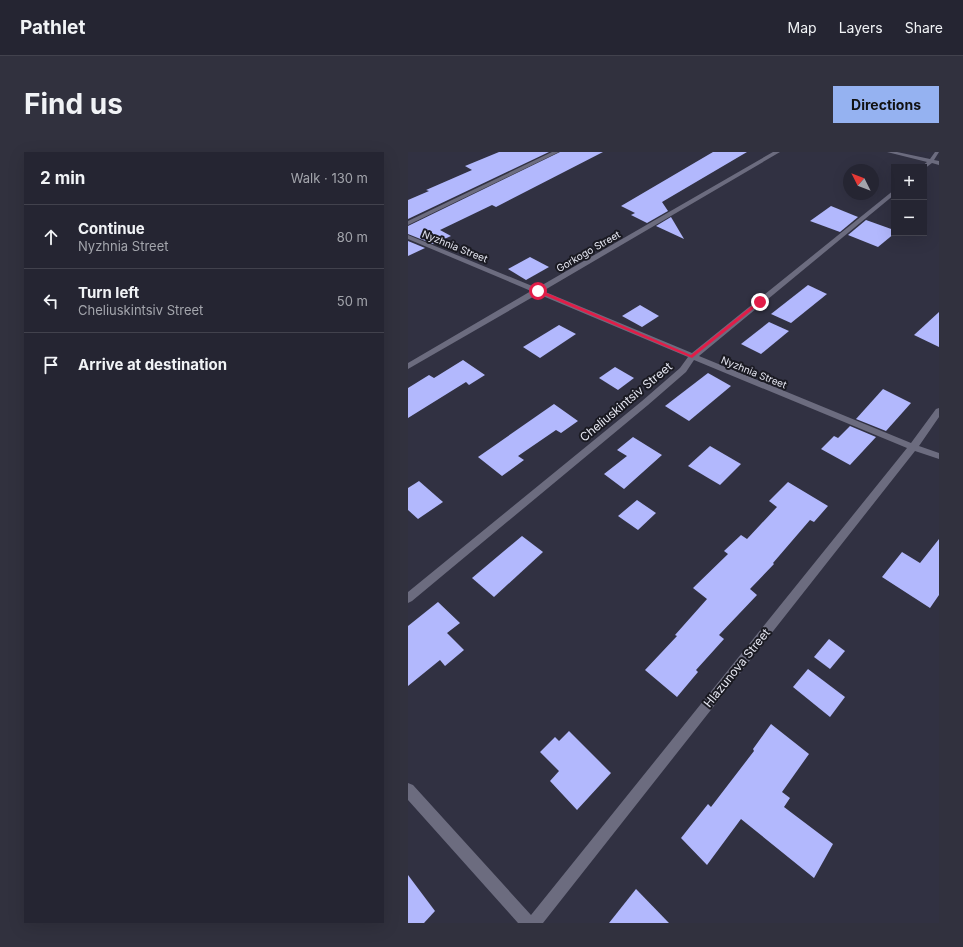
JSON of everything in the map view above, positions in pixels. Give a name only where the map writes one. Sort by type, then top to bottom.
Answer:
[{"type":"street","points":[[408,223],[556,152]]},
{"type":"street","name":"Gorkogo Street","points":[[408,366],[777,152]]},
{"type":"street","points":[[890,152],[939,162]]},
{"type":"street","points":[[927,164],[938,152]]},
{"type":"street","name":"Cheliuskintsiv Street","points":[[408,598],[645,403],[683,370],[692,357],[891,194]]},
{"type":"street","name":"Nyzhnia Street","points":[[408,237],[895,441],[914,446],[939,456]]},
{"type":"street","name":"Hlazunova Street","points":[[534,923],[914,446],[939,411]]},
{"type":"street","points":[[408,790],[528,923]]},
{"type":"building","points":[[499,152],[549,152],[408,219],[408,200],[429,191],[426,190],[472,170],[465,166]]},
{"type":"building","points":[[560,152],[603,152],[496,207],[492,205],[440,230],[451,236],[433,244],[408,234],[408,226]]},
{"type":"building","points":[[713,152],[747,152],[662,202],[668,211],[647,223],[631,215],[635,213],[621,206]]},
{"type":"building","points":[[831,206],[858,217],[840,232],[810,221]]},
{"type":"building","points":[[671,217],[684,239],[656,226]]},
{"type":"building","points":[[866,220],[891,229],[891,236],[878,247],[848,235]]},
{"type":"building","points":[[408,241],[425,248],[408,256]]},
{"type":"building","points":[[530,257],[549,267],[526,280],[508,269]]},
{"type":"building","points":[[808,285],[827,294],[791,323],[771,314]]},
{"type":"building","points":[[640,305],[659,316],[642,327],[622,316]]},
{"type":"building","points":[[939,312],[939,347],[914,335]]},
{"type":"building","points":[[769,322],[789,331],[761,354],[741,344]]},
{"type":"building","points":[[559,325],[576,334],[540,358],[523,347]]},
{"type":"building","points":[[463,360],[485,375],[469,385],[466,382],[408,418],[408,388],[429,375],[434,378]]},
{"type":"building","points":[[615,367],[634,378],[618,390],[599,378]]},
{"type":"building","points":[[708,373],[731,386],[689,421],[665,406]]},
{"type":"building","points":[[883,389],[911,403],[886,431],[856,419]]},
{"type":"building","points":[[554,404],[578,421],[561,433],[556,430],[518,456],[524,460],[502,476],[478,457]]},
{"type":"building","points":[[850,426],[876,437],[850,465],[821,449],[834,436],[838,438]]},
{"type":"building","points":[[633,437],[662,455],[624,489],[604,474],[627,456],[617,450]]},
{"type":"building","points":[[710,446],[741,464],[720,485],[688,466]]},
{"type":"building","points":[[419,481],[443,502],[418,519],[408,510],[408,488]]},
{"type":"building","points":[[788,482],[828,506],[814,522],[810,520],[773,563],[774,564],[750,589],[757,595],[719,635],[724,639],[696,670],[698,672],[677,697],[645,670],[677,636],[675,635],[707,599],[693,588],[728,554],[724,551],[741,535],[747,539],[777,507],[769,501]]},
{"type":"building","points":[[637,500],[656,513],[638,530],[618,516]]},
{"type":"building","points":[[522,536],[543,552],[494,597],[472,578]]},
{"type":"building","points":[[939,539],[939,595],[930,608],[882,577],[902,552],[920,563]]},
{"type":"building","points":[[438,602],[460,623],[447,633],[464,650],[445,666],[440,660],[408,686],[408,626]]},
{"type":"building","points":[[829,639],[845,651],[830,669],[814,657]]},
{"type":"building","points":[[808,669],[845,697],[830,717],[793,687]]},
{"type":"building","points":[[771,724],[809,754],[782,792],[790,798],[784,807],[833,844],[814,878],[741,819],[707,865],[681,838],[708,804],[711,807],[754,751],[753,749]]},
{"type":"building","points":[[569,731],[611,773],[577,810],[550,781],[559,771],[540,752],[555,737],[559,741]]},
{"type":"building","points":[[408,875],[435,911],[424,923],[408,923]]},
{"type":"building","points":[[636,889],[669,923],[609,923]]},
{"type":"route","points":[[538,291],[692,357],[760,302]]}]
